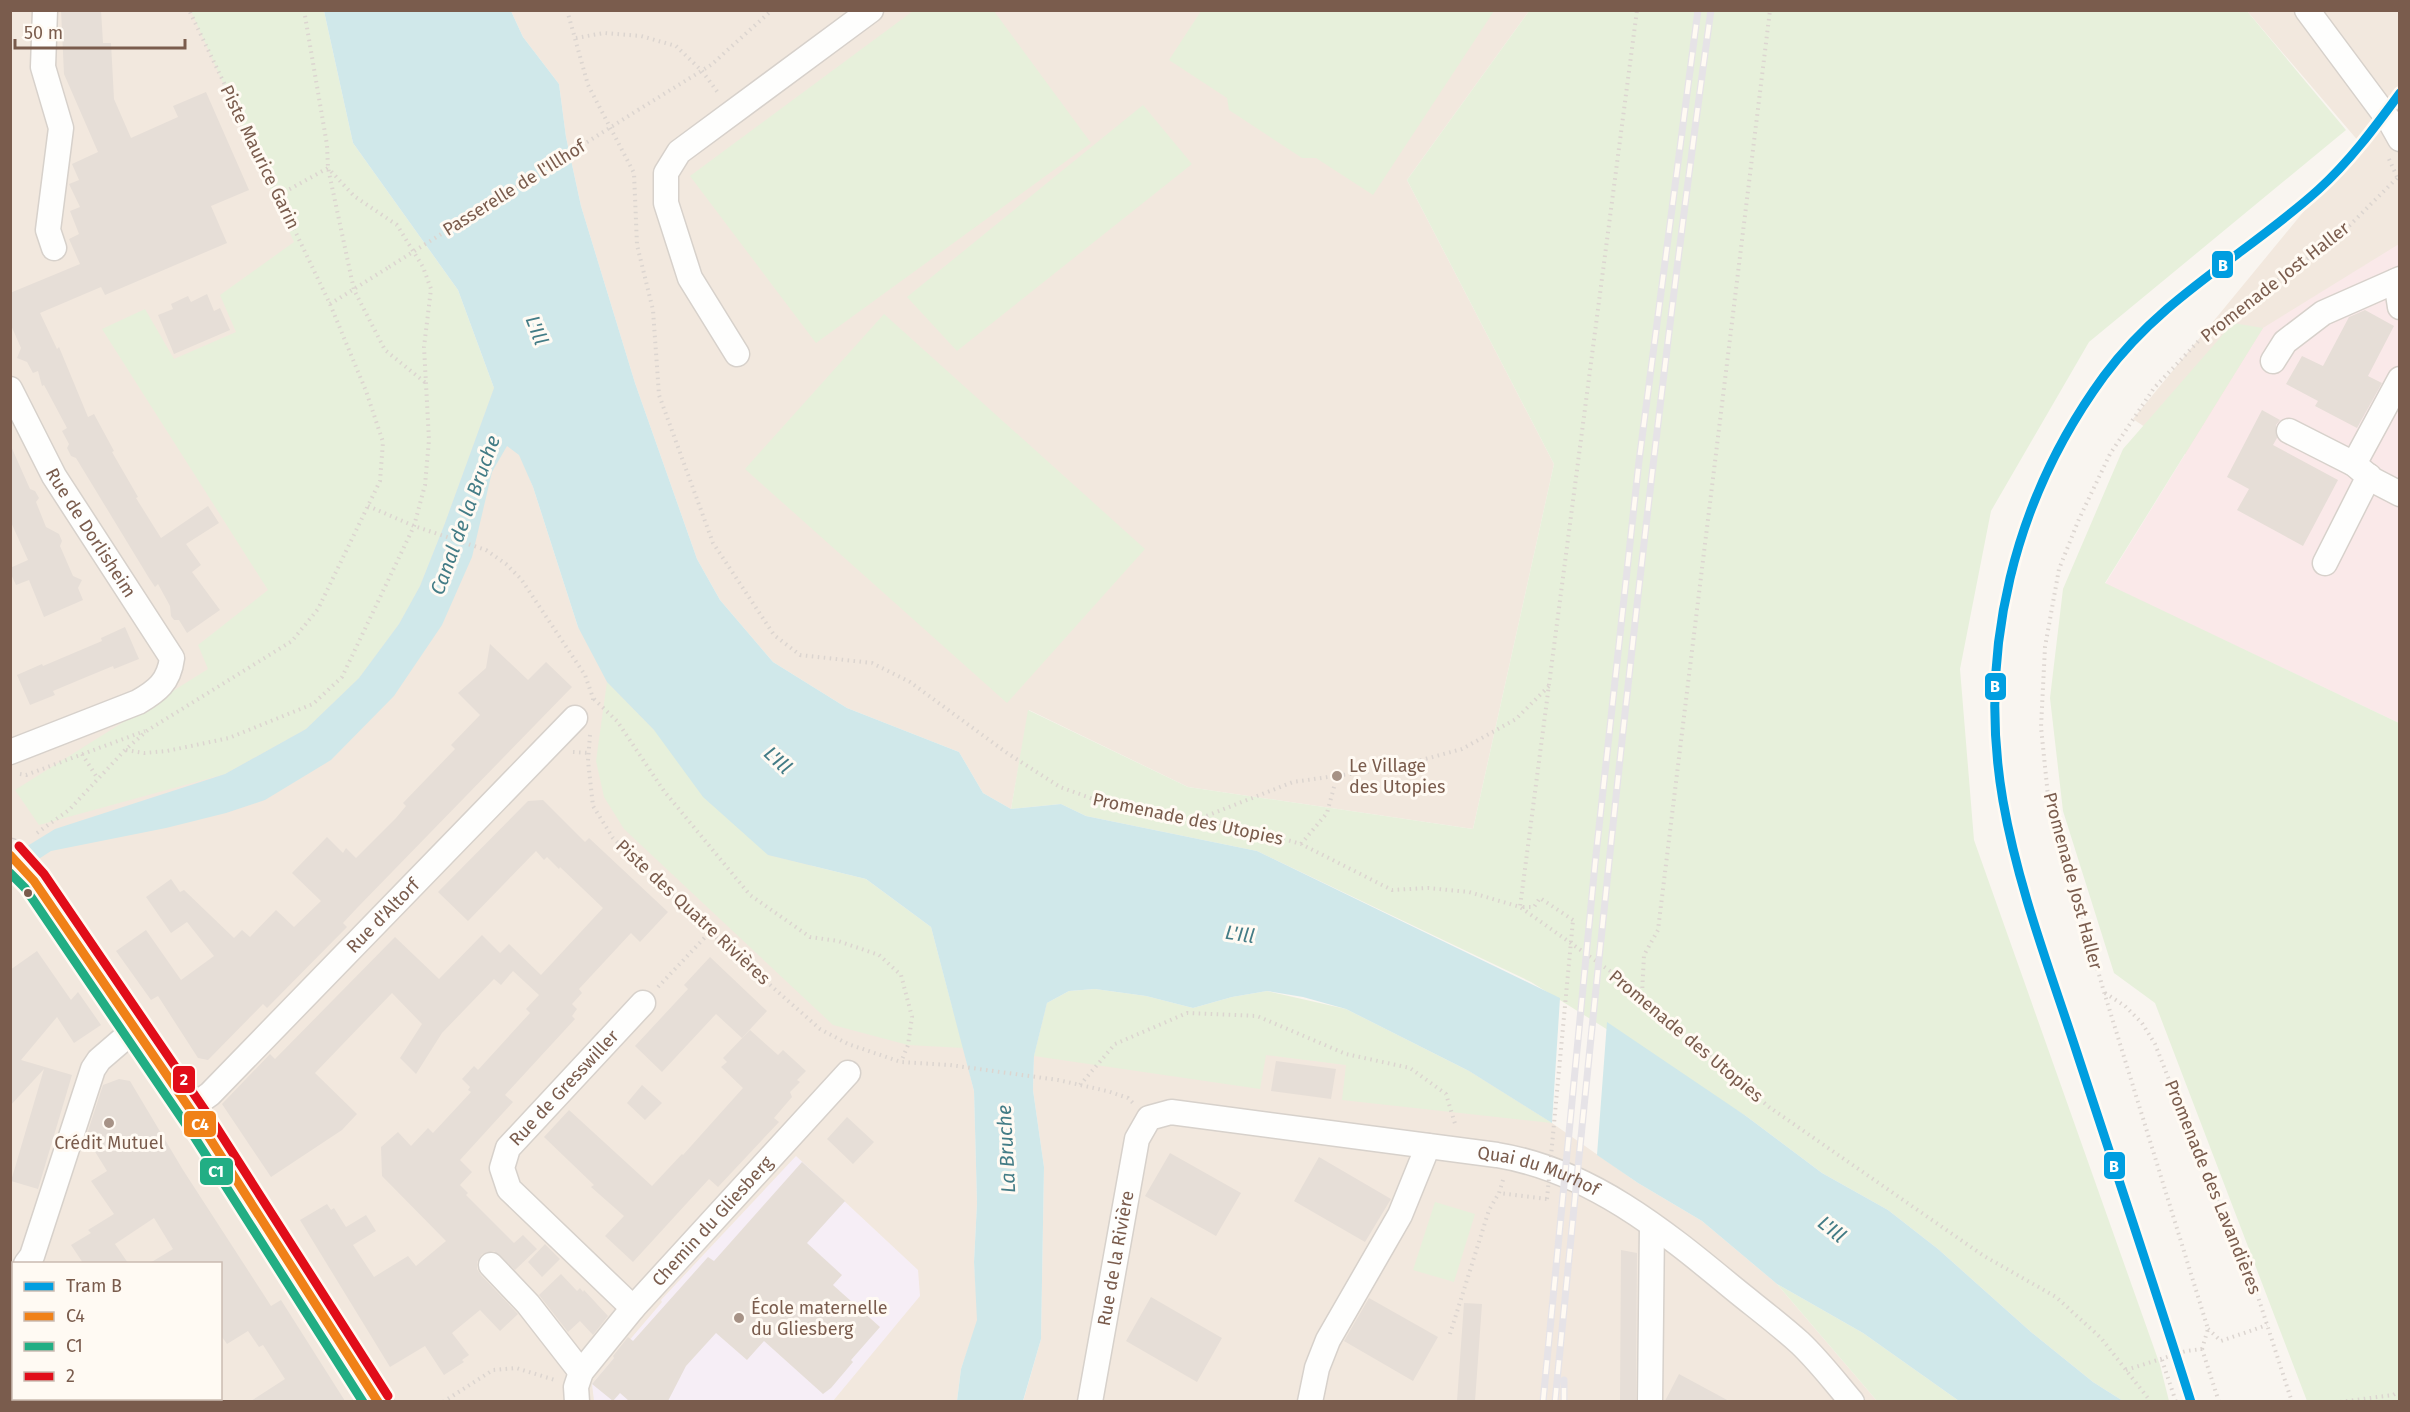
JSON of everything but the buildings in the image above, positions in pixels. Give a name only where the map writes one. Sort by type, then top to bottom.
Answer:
[{"type":"main road","points":[[10,854],[34,881],[189,1109],[378,1401]]},
{"type":"street","points":[[45,10],[43,67],[61,128],[48,231],[54,248]]},
{"type":"street","points":[[737,354],[690,278],[666,203],[666,172],[679,152],[871,10]]},
{"type":"street","points":[[2307,10],[2391,123],[2400,139]]},
{"type":"street","points":[[2273,361],[2285,342],[2323,313],[2398,280],[2400,307]]},
{"type":"street","points":[[2325,563],[2400,379]]},
{"type":"street","name":"Rue de Dorlisheim","points":[[10,389],[54,476],[172,658],[169,674],[164,684],[138,702],[11,762]]},
{"type":"street","points":[[2289,431],[2400,494]]},
{"type":"street","name":"Rue d'Altorf","points":[[189,1109],[210,1094],[586,720]]},
{"type":"street","name":"Rue de Gresswiller","points":[[633,1308],[510,1189],[502,1168],[508,1148],[643,1003]]},
{"type":"street","points":[[27,1262],[32,1256],[93,1069],[99,1060],[135,1029]]},
{"type":"street","name":"Chemin du Gliesberg","points":[[578,1387],[633,1308],[848,1073]]},
{"type":"street","name":"Quai du Murhof","points":[[1149,1118],[1171,1112],[1517,1159],[1558,1171],[1606,1195],[1708,1268],[1801,1344],[1852,1401]]},
{"type":"street","name":"Rue de la Rivière","points":[[1090,1401],[1137,1139],[1149,1118]]},
{"type":"street","points":[[1310,1401],[1317,1368],[1328,1340],[1400,1215],[1428,1146]]},
{"type":"street","points":[[1650,1401],[1652,1226]]},
{"type":"street","points":[[491,1265],[528,1304],[578,1387]]},
{"type":"path","name":"Piste Maurice Garin","points":[[148,730],[292,640],[318,609],[380,481],[383,460],[381,431],[330,304],[189,10]]},
{"type":"path","points":[[299,10],[304,12],[327,145],[328,168],[354,290],[385,350],[428,385]]},
{"type":"path","name":"Promenade des Utopies","points":[[567,10],[588,85],[634,173],[638,245],[653,310],[659,395],[713,543],[774,635],[800,655],[872,663],[910,682],[1007,753],[1060,787],[1096,800],[1246,828],[1301,844],[1392,890],[1428,888],[1469,892],[1520,907],[1642,994],[1769,1107],[1984,1256],[2056,1296],[2101,1338],[2151,1401]]},
{"type":"path","name":"Passerelle de l'Illhof","points":[[330,304],[702,71],[772,10]]},
{"type":"path","points":[[1450,1334],[1489,1210],[1502,1193],[1547,1199],[1573,920],[1540,898],[1534,907],[1520,907],[1637,10]]},
{"type":"path","points":[[1642,994],[1644,955],[1658,930],[1770,10]]},
{"type":"path","points":[[576,38],[604,33],[641,36],[676,46],[702,71],[723,99]]},
{"type":"path","points":[[279,195],[328,168]]},
{"type":"path","points":[[125,750],[144,753],[167,752],[229,738],[313,704],[342,677],[414,526],[425,485],[429,440],[428,385],[424,347],[431,289],[423,267],[397,225],[354,196],[328,168]]},
{"type":"path","name":"Promenade Jost Haller","points":[[2208,1329],[2104,992],[2048,796],[2041,727],[2045,646],[2059,569],[2079,519],[2110,454],[2154,388],[2207,332],[2341,234],[2400,176]]},
{"type":"path","name":"Piste des Quatre Rivières","points":[[368,506],[414,526],[486,550],[506,564],[521,579],[585,675],[593,699],[586,720],[593,806],[614,838],[710,932],[820,1029],[848,1044],[901,1062],[950,1065],[1080,1085]]},
{"type":"path","points":[[1199,819],[1293,782],[1392,768],[1462,749],[1516,719],[1549,685]]},
{"type":"path","points":[[593,699],[617,721],[664,791],[750,895],[810,937],[838,941],[879,956],[901,975],[912,1017],[908,1045],[901,1062]]},
{"type":"path","points":[[37,833],[69,810],[125,750],[148,730]]},
{"type":"path","points":[[11,762],[26,776],[148,730]]},
{"type":"path","points":[[82,754],[98,779]]},
{"type":"path","points":[[1301,844],[1327,813],[1337,776]]},
{"type":"path","points":[[643,1003],[710,932]]},
{"type":"path","name":"Promenade des Lavandières","points":[[2104,992],[2125,1006],[2142,1023],[2155,1044],[2194,1143],[2250,1272],[2292,1401]]},
{"type":"path","points":[[1149,1118],[1128,1098],[1080,1085],[1115,1044],[1187,1013],[1257,1016],[1346,1054],[1410,1068],[1446,1095],[1464,1151]]},
{"type":"path","points":[[2218,1401],[2202,1349],[2208,1329],[2221,1341],[2267,1325]]},
{"type":"path","points":[[2126,1370],[2186,1351],[2202,1349]]},
{"type":"path","points":[[2162,1360],[2176,1401]]},
{"type":"path","points":[[443,1401],[493,1370],[516,1368],[578,1387]]},
{"type":"path","points":[[2340,1401],[2393,1395],[2400,1391]]},
{"type":"shaded area","points":[[10,11],[199,11],[494,388],[533,487],[578,627],[954,1011],[974,1091],[977,1203],[974,1262],[978,1320],[961,1369],[957,1401],[11,1401]]},
{"type":"shaded area","points":[[511,11],[1529,11],[1407,180],[1554,464],[1473,829],[1188,787],[1029,710],[1011,809],[983,793],[959,752],[847,708],[773,662],[720,600],[697,559],[635,383],[581,206],[566,137],[559,84],[523,37]]},
{"type":"shaded area","points":[[2247,11],[2399,11],[2399,598],[2133,419],[2360,143]]},
{"type":"shaded area","points":[[2399,244],[2399,723],[2105,584],[2263,328]]},
{"type":"shaded area","points":[[1047,1003],[1469,1071],[1552,1123],[1638,1183],[1702,1221],[1777,1284],[1877,1401],[1023,1402],[1041,1339],[1044,1167],[1033,1090],[1034,1056]]},
{"type":"shaded area","points":[[796,1156],[918,1270],[920,1296],[833,1401],[594,1401],[592,1384],[662,1302],[661,1300]]},
{"type":"green space","points":[[191,11],[324,11],[353,143],[458,290],[494,388],[420,586],[399,624],[359,678],[306,729],[225,774],[39,825],[15,790],[208,669],[198,645],[268,590],[102,329],[145,309],[174,359],[236,332],[220,295],[294,242]]},
{"type":"green space","points":[[913,11],[994,11],[1091,143],[816,343],[690,176]]},
{"type":"green space","points":[[1201,11],[1494,11],[1373,195],[1316,158],[1302,158],[1229,110],[1227,98],[1169,60]]},
{"type":"green space","points":[[1529,11],[2247,11],[2346,130],[2089,342],[1991,511],[1960,669],[1974,840],[2160,1365],[2169,1401],[2123,1401],[2093,1382],[2031,1332],[1938,1249],[1888,1210],[1822,1173],[1746,1116],[1531,982],[1257,851],[1086,816],[1061,804],[1011,809],[1028,710],[1188,787],[1473,829],[1554,464],[1407,180]]},
{"type":"green space","points":[[1143,105],[1192,164],[957,351],[907,297]]},
{"type":"green space","points":[[884,314],[1145,549],[1007,703],[745,469]]},
{"type":"green space","points":[[2233,323],[2263,328],[2105,583],[2399,723],[2399,1401],[2307,1401],[2155,1003],[2114,973],[2063,811],[2050,698],[2063,589],[2123,449]]},
{"type":"green space","points":[[607,682],[768,855],[866,879],[931,927],[963,1048],[908,1045],[833,1025],[624,829],[604,797],[596,761]]},
{"type":"green space","points":[[1095,989],[1146,996],[1193,1008],[1232,997],[1267,991],[1346,1009],[1469,1071],[1552,1123],[1342,1100],[1346,1065],[1266,1055],[1260,1089],[1034,1056],[1047,1003],[1069,991]]},
{"type":"green space","points":[[1435,1202],[1475,1214],[1454,1282],[1413,1270]]},
{"type":"green space","points":[[1777,1284],[1863,1333],[1959,1401],[1877,1401]]},
{"type":"water","points":[[324,11],[511,11],[523,37],[559,84],[566,137],[581,206],[635,383],[697,559],[720,600],[773,662],[847,708],[959,752],[983,793],[1011,809],[1061,804],[1086,816],[1257,851],[1560,998],[1552,1123],[1469,1071],[1346,1009],[1303,997],[1267,991],[1232,997],[1193,1008],[1146,996],[1095,989],[1069,991],[1047,1003],[1034,1056],[1033,1090],[1044,1167],[1041,1339],[1023,1401],[957,1401],[961,1369],[977,1320],[974,1262],[977,1203],[974,1091],[931,927],[866,879],[768,855],[703,797],[654,730],[607,682],[578,627],[533,487],[519,455],[507,446],[492,472],[472,557],[442,625],[394,696],[331,760],[265,800],[226,813],[166,828],[51,851],[11,877],[11,856],[55,829],[225,774],[306,729],[359,678],[399,624],[420,586],[494,388],[458,290],[353,143]]},
{"type":"water","name":"L'Ill","points":[[1607,1022],[1746,1116],[1822,1173],[1888,1210],[1938,1249],[2031,1332],[2093,1382],[2123,1401],[1959,1401],[1863,1333],[1777,1284],[1702,1221],[1638,1183],[1597,1155]]},
{"type":"railway","points":[[1543,1402],[1595,864],[1639,461],[1698,10]]},
{"type":"railway","points":[[1555,1402],[1589,1053],[1645,531],[1711,10]]},
{"type":"railway","points":[[1564,1380],[1564,1402]]},
{"type":"tram line","name":"B","points":[[2191,1402],[2036,928],[2009,833],[1996,745],[1995,689],[2000,633],[2010,578],[2026,525],[2047,473],[2073,423],[2104,376],[2152,322],[2318,190],[2361,144],[2400,93]]},
{"type":"transit line","name":"2","points":[[19,846],[44,874],[215,1125],[388,1396]]},
{"type":"transit line","name":"C4","points":[[10,855],[34,881],[205,1131],[378,1402]]},
{"type":"transit line","name":"C1","points":[[10,873],[25,888],[195,1138],[363,1402]]},
{"type":"place","name":"Le Village des Utopies","points":[[1337,776]]},
{"type":"place","name":"Crédit Mutuel","points":[[109,1123]]},
{"type":"place","name":"École maternelle du Gliesberg","points":[[739,1318]]},
{"type":"water label","name":"Canal de la Bruche","points":[[465,515]]},
{"type":"water label","name":"La Bruche","points":[[1006,1149]]}]
